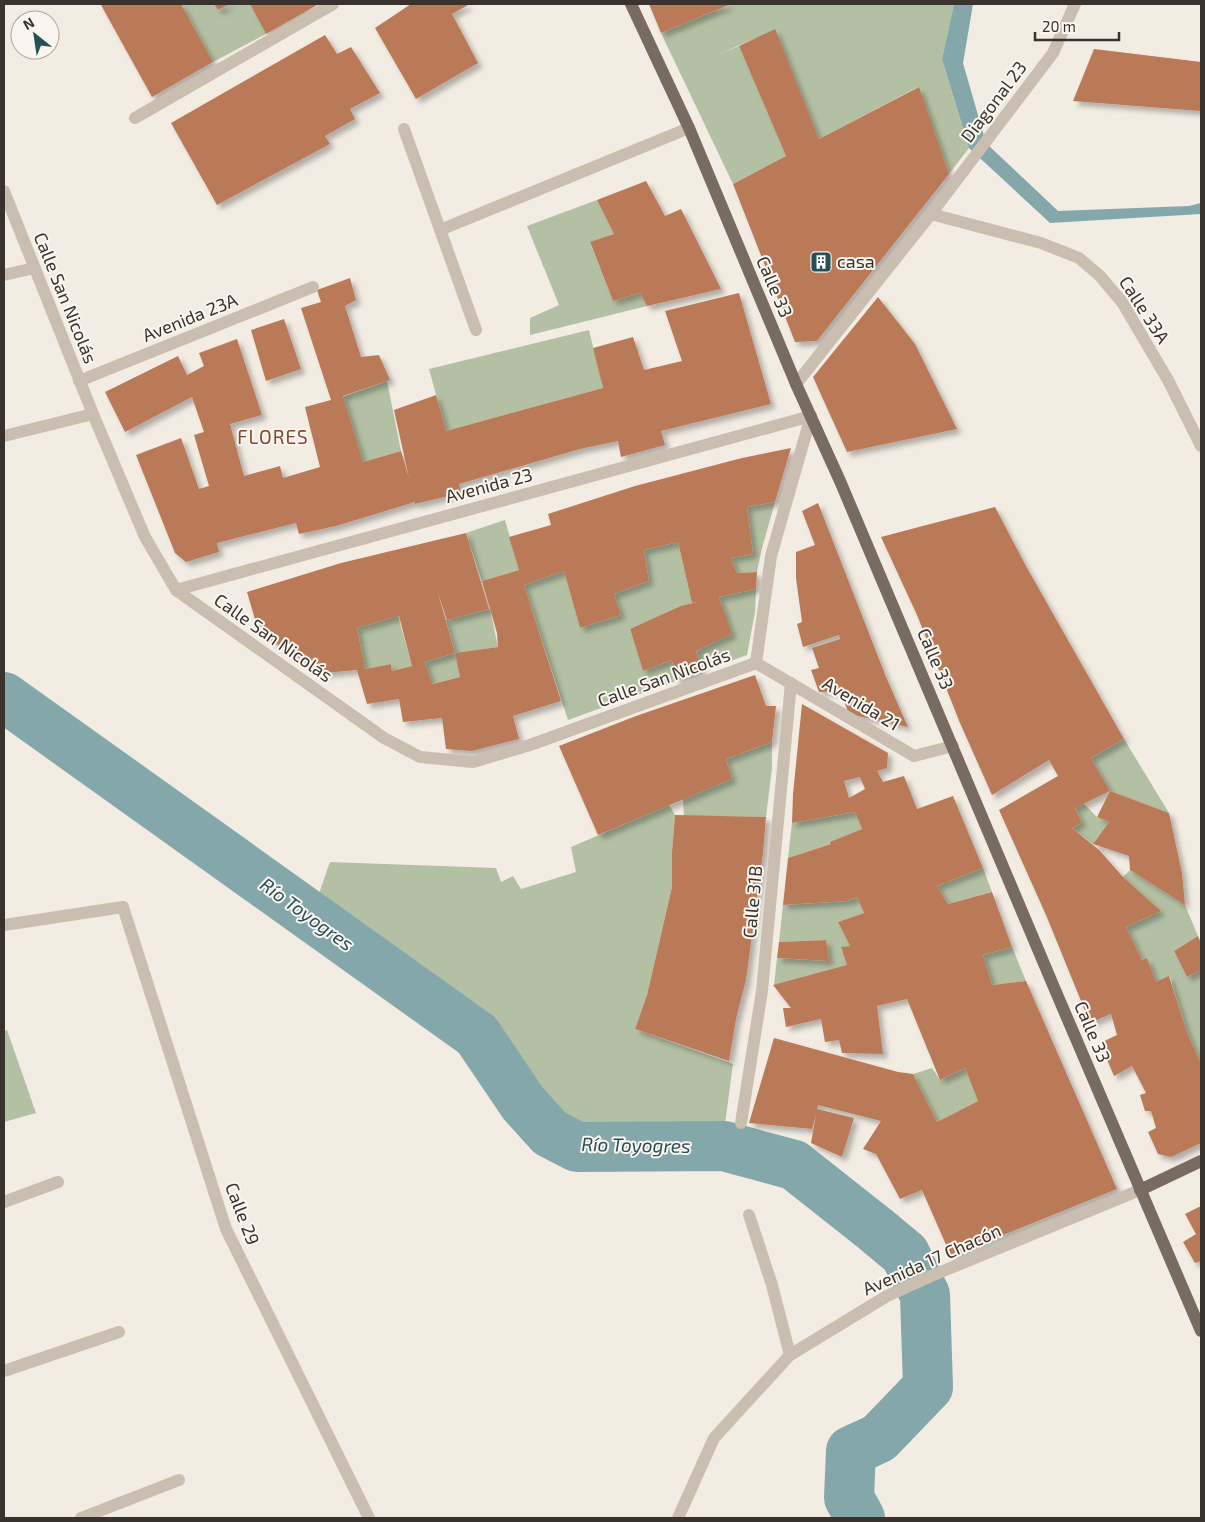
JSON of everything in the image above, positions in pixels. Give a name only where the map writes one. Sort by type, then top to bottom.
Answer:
[{"type":"main road","name":"Calle 33","points":[[631,4],[689,128],[796,384],[840,480],[1201,1331]]},
{"type":"main road","points":[[1140,1190],[1201,1161]]},
{"type":"street","points":[[135,118],[333,4]]},
{"type":"street","name":"Diagonal 23","points":[[931,214],[1053,53],[1075,4]]},
{"type":"street","points":[[440,230],[689,128]]},
{"type":"street","points":[[404,129],[476,330]]},
{"type":"street","name":"Calle San Nicolás","points":[[4,191],[92,414],[145,537],[176,590],[384,738],[420,757],[473,762],[530,745],[756,662]]},
{"type":"street","points":[[796,384],[931,214]]},
{"type":"street","name":"Calle 33A","points":[[931,214],[1041,243],[1079,258],[1100,276],[1126,310],[1168,380],[1201,446]]},
{"type":"street","points":[[4,276],[34,268]]},
{"type":"street","name":"Avenida 23A","points":[[79,381],[313,287]]},
{"type":"street","points":[[4,436],[92,414]]},
{"type":"street","points":[[756,662],[771,556],[810,416]]},
{"type":"street","name":"Avenida 23","points":[[176,590],[810,416]]},
{"type":"street","name":"Avenida 21","points":[[756,662],[914,756],[953,746]]},
{"type":"street","name":"Calle 31B","points":[[741,1123],[762,991],[791,683]]},
{"type":"street","name":"Calle 29","points":[[4,925],[123,907],[226,1229],[368,1518]]},
{"type":"street","points":[[4,1202],[58,1182]]},
{"type":"street","name":"Avenida 17 Chacón","points":[[678,1518],[714,1438],[790,1354],[887,1296],[1140,1190]]},
{"type":"street","points":[[749,1215],[772,1285],[790,1354]]},
{"type":"street","points":[[4,1371],[118,1332]]},
{"type":"street","points":[[82,1518],[178,1480]]},
{"type":"green space","points":[[181,4],[214,4],[218,10],[230,4],[250,4],[266,34],[213,62]]},
{"type":"green space","points":[[731,4],[954,4],[942,59],[969,148],[949,174],[918,87],[819,139],[774,30],[717,55],[739,46],[786,156],[733,184],[661,33]]},
{"type":"green space","points":[[597,200],[614,234],[590,243],[613,301],[640,293],[647,306],[530,335],[530,318],[559,305],[527,226]]},
{"type":"green space","points":[[589,330],[603,388],[446,431],[429,369]]},
{"type":"green space","points":[[387,381],[401,451],[363,462],[343,397]]},
{"type":"green space","points":[[775,502],[757,572],[737,573],[731,558],[753,554],[747,507]]},
{"type":"green space","points":[[505,520],[519,570],[482,581],[466,533]]},
{"type":"green space","points":[[678,542],[692,603],[630,629],[643,671],[672,660],[676,681],[568,720],[524,585],[564,571],[580,628],[621,615],[614,594],[649,581],[644,550]]},
{"type":"green space","points":[[756,589],[755,612],[747,655],[702,671],[696,651],[731,634],[719,597]]},
{"type":"green space","points":[[490,609],[498,647],[456,653],[460,677],[431,684],[425,662],[455,653],[446,620]]},
{"type":"green space","points":[[398,616],[412,666],[392,671],[391,664],[365,669],[357,628]]},
{"type":"green space","points":[[1124,739],[1169,813],[1110,791],[1091,758]]},
{"type":"green space","points":[[772,742],[772,768],[766,817],[684,816],[683,799],[732,779],[726,759]]},
{"type":"green space","points":[[1083,803],[1097,817],[1109,822],[1093,844],[1072,828],[1082,823],[1075,808]]},
{"type":"green space","points":[[669,805],[675,815],[672,887],[647,995],[635,1029],[733,1064],[722,1147],[577,1147],[550,1133],[525,1105],[478,1033],[311,916],[330,862],[496,868],[501,882],[513,876],[521,889],[576,872],[571,847]]},
{"type":"green space","points":[[855,812],[862,829],[831,842],[831,844],[788,858],[792,823]]},
{"type":"green space","points":[[983,868],[992,892],[948,904],[937,886]]},
{"type":"green space","points":[[1130,870],[1185,905],[1198,936],[1174,951],[1187,977],[1201,970],[1201,1063],[1188,1035],[1170,977],[1156,982],[1147,958],[1142,960],[1126,927],[1161,911],[1123,877]]},
{"type":"green space","points":[[857,897],[864,913],[838,922],[850,946],[841,948],[848,966],[774,985],[777,958],[829,961],[826,940],[779,942],[783,905],[847,901]]},
{"type":"green space","points":[[1012,947],[1026,981],[992,985],[983,955]]},
{"type":"green space","points":[[7,1030],[36,1113],[4,1122],[4,1031]]},
{"type":"green space","points":[[932,1068],[940,1080],[965,1068],[978,1101],[937,1122],[913,1074]]},
{"type":"water","points":[[954,4],[973,4],[963,63],[986,143],[1058,211],[1189,206],[1201,203],[1201,214],[1050,223],[969,148],[942,59]]},
{"type":"building","points":[[181,4],[213,62],[152,97],[101,5]]},
{"type":"building","points":[[214,4],[230,4],[218,10]]},
{"type":"building","points":[[250,4],[319,4],[266,34]]},
{"type":"building","points":[[411,4],[470,4],[452,14],[478,63],[416,99],[375,28]]},
{"type":"building","points":[[649,4],[731,4],[661,33]]},
{"type":"building","name":"casa","points":[[775,29],[819,139],[919,87],[949,174],[817,341],[795,342],[733,184],[786,156],[739,46]]},
{"type":"building","points":[[325,35],[337,54],[351,47],[380,93],[350,109],[355,119],[325,136],[330,144],[217,205],[171,123]]},
{"type":"building","points":[[1094,49],[1201,62],[1201,111],[1073,101]]},
{"type":"building","points":[[646,181],[665,216],[681,209],[721,289],[647,306],[640,293],[613,301],[590,242],[614,234],[597,200]]},
{"type":"building","points":[[350,278],[356,300],[345,306],[361,357],[379,355],[390,380],[343,396],[363,462],[401,451],[409,478],[394,410],[436,395],[446,431],[603,388],[593,348],[633,337],[644,370],[682,361],[665,311],[739,293],[771,404],[661,431],[665,445],[621,457],[618,441],[580,449],[459,484],[461,493],[415,504],[415,502],[336,526],[299,534],[296,523],[217,543],[219,552],[186,562],[175,553],[136,455],[181,438],[199,489],[209,486],[194,435],[204,432],[192,397],[125,432],[105,392],[178,356],[187,375],[204,366],[199,353],[237,339],[262,415],[230,424],[244,476],[280,466],[283,478],[320,467],[305,407],[331,400],[301,308],[321,302],[317,290]]},
{"type":"building","points":[[878,297],[915,344],[957,429],[847,452],[813,377]]},
{"type":"building","points":[[284,319],[301,369],[266,381],[251,330]]},
{"type":"building","points":[[791,448],[775,502],[747,507],[753,554],[731,558],[737,573],[757,572],[756,589],[719,597],[732,634],[696,651],[702,671],[676,681],[672,660],[643,671],[630,629],[681,606],[701,601],[692,603],[678,542],[644,550],[649,581],[614,594],[621,615],[580,628],[564,571],[524,585],[561,701],[513,716],[519,739],[472,751],[446,749],[442,718],[403,722],[399,699],[367,704],[357,670],[324,673],[259,633],[247,592],[341,563],[466,533],[489,609],[447,620],[437,590],[455,653],[498,647],[497,633],[482,581],[519,570],[509,537],[551,525],[548,514],[635,486],[742,458]],"holes":[[[399,616],[412,666],[392,671],[391,664],[365,669],[357,628]],[[455,653],[460,677],[432,684],[425,662]]]},
{"type":"building","points":[[818,503],[886,677],[908,727],[849,714],[840,691],[819,692],[811,670],[819,668],[812,648],[840,639],[839,635],[803,647],[797,624],[802,622],[796,578],[796,552],[815,545],[802,511]]},
{"type":"building","points":[[995,507],[1027,568],[1124,739],[1091,758],[1110,791],[1075,808],[1082,823],[1072,828],[1099,850],[1123,877],[1161,911],[1126,927],[1142,960],[1147,958],[1156,982],[1169,976],[1188,1035],[1201,1063],[1201,1143],[1171,1157],[1158,1154],[1148,1132],[1156,1128],[1151,1111],[1145,1111],[1140,1095],[1146,1093],[1132,1066],[1114,1076],[1100,1043],[1117,1035],[1111,1014],[1090,1023],[1046,915],[999,810],[1058,776],[1049,760],[992,795],[960,723],[917,615],[881,537]]},
{"type":"building","points":[[755,675],[766,706],[776,706],[772,742],[726,759],[732,779],[598,835],[559,746],[636,716]]},
{"type":"building","points":[[802,704],[888,753],[887,768],[877,771],[883,782],[904,776],[917,809],[953,796],[983,868],[937,886],[948,904],[992,892],[1012,947],[983,955],[992,985],[1026,981],[1117,1189],[951,1256],[922,1190],[900,1199],[876,1154],[863,1149],[881,1121],[818,1105],[817,1109],[854,1118],[842,1157],[811,1143],[816,1115],[812,1129],[749,1123],[774,1038],[898,1072],[913,1074],[937,1122],[978,1101],[965,1068],[940,1080],[907,999],[877,1006],[883,1054],[842,1053],[839,1040],[825,1042],[821,1019],[786,1027],[783,1008],[791,1008],[773,985],[847,965],[841,947],[850,946],[838,922],[864,913],[857,897],[847,901],[783,905],[788,858],[831,844],[830,842],[862,829],[855,812],[792,823]],"holes":[[[860,777],[865,789],[849,798],[844,781]]]},
{"type":"building","points":[[1110,791],[1169,813],[1182,873],[1185,905],[1130,870],[1129,856],[1093,844],[1109,822],[1097,817]]},
{"type":"building","points":[[675,815],[766,817],[746,980],[736,1019],[729,1061],[635,1029],[647,995],[672,887]]},
{"type":"building","points":[[1198,936],[1201,943],[1201,970],[1187,977],[1174,951]]},
{"type":"building","points":[[826,940],[829,961],[777,958],[779,942]]},
{"type":"building","points":[[1201,1206],[1201,1261],[1195,1263],[1183,1242],[1196,1234],[1185,1214]]},
{"type":"waterway","name":"Río Toyogres","points":[[4,697],[477,1035],[523,1103],[550,1133],[577,1147],[724,1146],[794,1165],[905,1254],[925,1295],[928,1387],[879,1438],[851,1451],[849,1498],[860,1518]]},
{"type":"place","name":"casa","points":[[821,262]]},
{"type":"district","name":"FLORES","points":[[273,437]]}]
